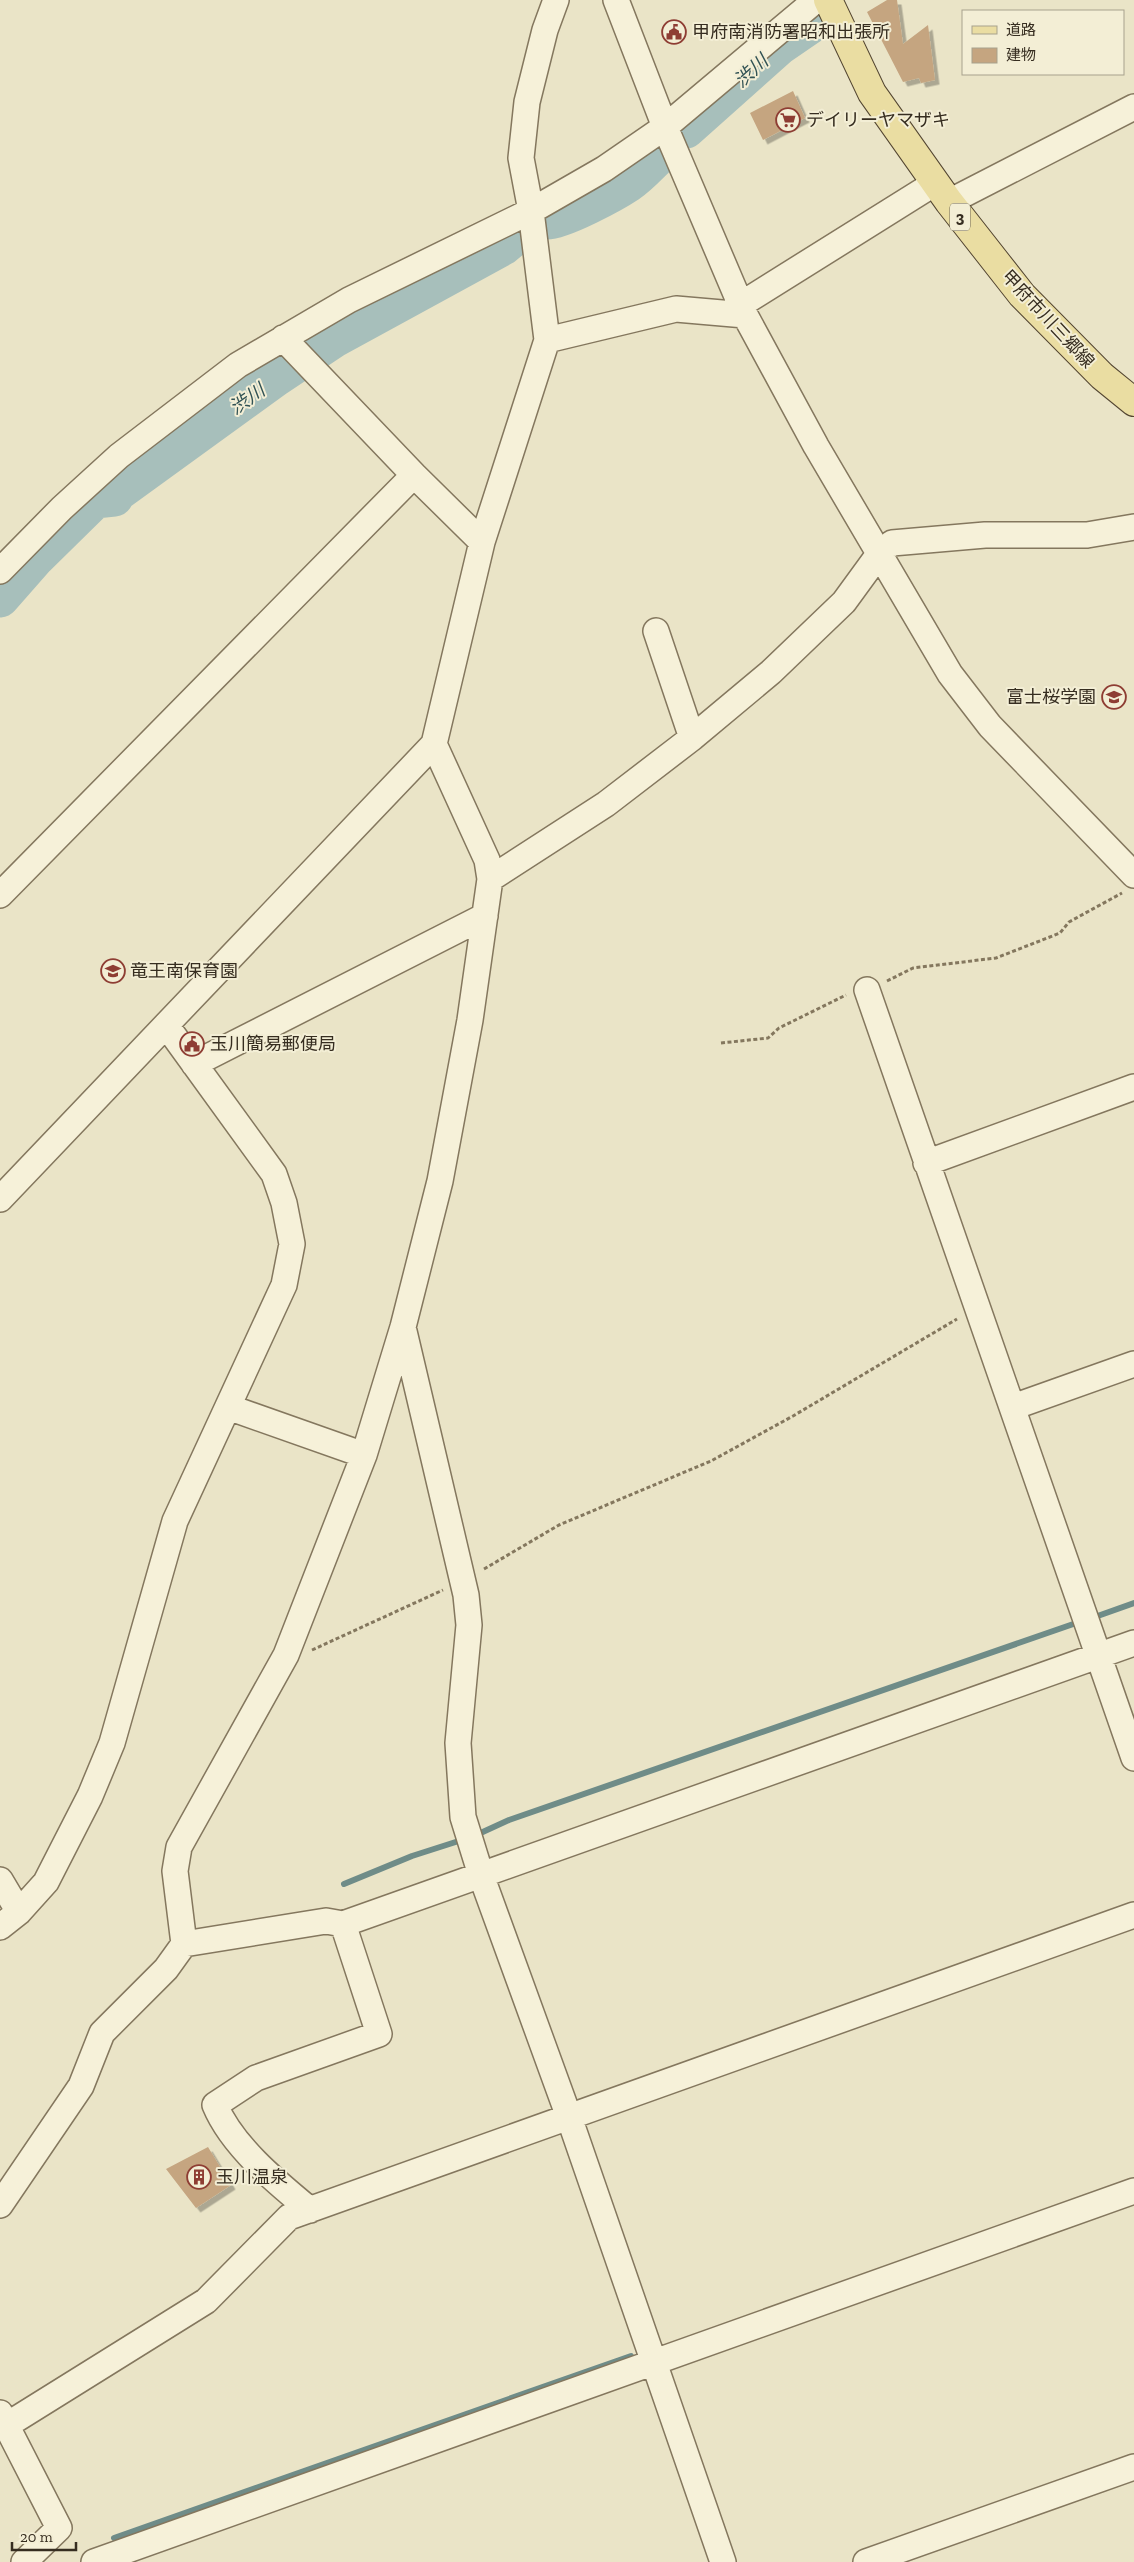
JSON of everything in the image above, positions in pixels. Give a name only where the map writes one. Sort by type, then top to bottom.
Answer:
[{"type":"main road","name":"甲府市川三郷線","points":[[828,0],[872,93],[942,193],[1022,295],[1102,376],[1134,402]]},
{"type":"street","points":[[0,1199],[434,744],[482,542],[546,340],[531,211],[521,158],[527,102],[545,30],[556,0]]},
{"type":"street","points":[[616,0],[665,127],[743,310],[816,446],[950,674],[990,726],[1130,883]]},
{"type":"street","points":[[0,571],[62,508],[119,456],[238,365],[288,343],[349,300],[531,211],[604,169],[665,127],[816,0]]},
{"type":"street","points":[[546,340],[676,309],[743,310],[942,193],[1134,107]]},
{"type":"street","points":[[288,343],[414,475],[482,542]]},
{"type":"street","points":[[0,896],[414,475]]},
{"type":"street","points":[[490,879],[606,804],[692,738],[772,672],[844,602],[880,554],[892,543],[985,535],[1087,535],[1134,527]]},
{"type":"street","points":[[656,631],[692,738]]},
{"type":"street","points":[[0,2205],[81,2086],[102,2033],[166,1969],[184,1944],[175,1871],[178,1847],[286,1655],[364,1455],[403,1327],[440,1181],[470,1020],[490,879],[487,860],[434,744]]},
{"type":"street","points":[[194,1064],[484,916]]},
{"type":"street","points":[[867,990],[1134,1758]]},
{"type":"street","points":[[0,1927],[20,1912],[46,1882],[90,1796],[112,1743],[175,1521],[284,1285],[292,1244],[284,1203],[274,1174],[166,1025]]},
{"type":"street","points":[[926,1162],[1134,1087]]},
{"type":"street","points":[[403,1327],[463,1581],[469,1626],[458,1743],[458,1776],[463,1817],[481,1875],[569,2117],[723,2562]]},
{"type":"street","points":[[1013,1407],[1134,1364]]},
{"type":"street","points":[[228,1407],[364,1455]]},
{"type":"street","points":[[184,1944],[326,1921],[343,1924],[1134,1643]]},
{"type":"street","points":[[0,1880],[20,1912]]},
{"type":"street","points":[[27,2561],[59,2528],[3,2419],[206,2301],[289,2217],[1134,1915]]},
{"type":"street","points":[[310,2210],[274,2180],[223,2124],[215,2105],[256,2078],[379,2034],[343,1924]]},
{"type":"street","points":[[94,2562],[1134,2191]]},
{"type":"street","points":[[866,2562],[1134,2467]]},
{"type":"path","points":[[721,1043],[768,1038],[788,1023],[850,993],[867,990],[914,968],[996,958],[1060,933],[1069,922],[1130,883]]},
{"type":"path","points":[[286,1655],[302,1655],[463,1581],[559,1525],[719,1456],[793,1416],[977,1307]]},
{"type":"building","points":[[887,0],[897,0],[903,44],[928,25],[935,80],[921,83],[919,78],[903,82],[867,12]]},
{"type":"building","points":[[793,91],[805,118],[763,140],[750,113]]},
{"type":"building","name":"玉川温泉","points":[[208,2147],[231,2185],[196,2208],[166,2169]]},
{"type":"waterway","name":"渋川","points":[[686,129],[779,46],[814,22],[816,16]]},
{"type":"waterway","name":"渋川","points":[[547,220],[576,211],[628,183],[662,152]]},
{"type":"waterway","name":"渋川","points":[[0,598],[36,557],[95,499],[114,497],[116,493],[276,377],[333,339],[503,246],[521,231]]},
{"type":"waterway","points":[[1092,1618],[1134,1603]]},
{"type":"waterway","points":[[474,1836],[509,1820],[1082,1621]]},
{"type":"waterway","points":[[344,1884],[412,1856],[465,1839]]},
{"type":"waterway","points":[[114,2538],[631,2356]]},
{"type":"place","name":"甲府南消防署昭和出張所","points":[[674,32]]},
{"type":"place","name":"デイリーヤマザキ","points":[[788,120]]},
{"type":"place","name":"富士桜学園","points":[[1114,697]]},
{"type":"place","name":"竜王南保育園","points":[[113,971]]},
{"type":"place","name":"玉川簡易郵便局","points":[[192,1044]]},
{"type":"place","name":"玉川温泉","points":[[199,2177]]}]
